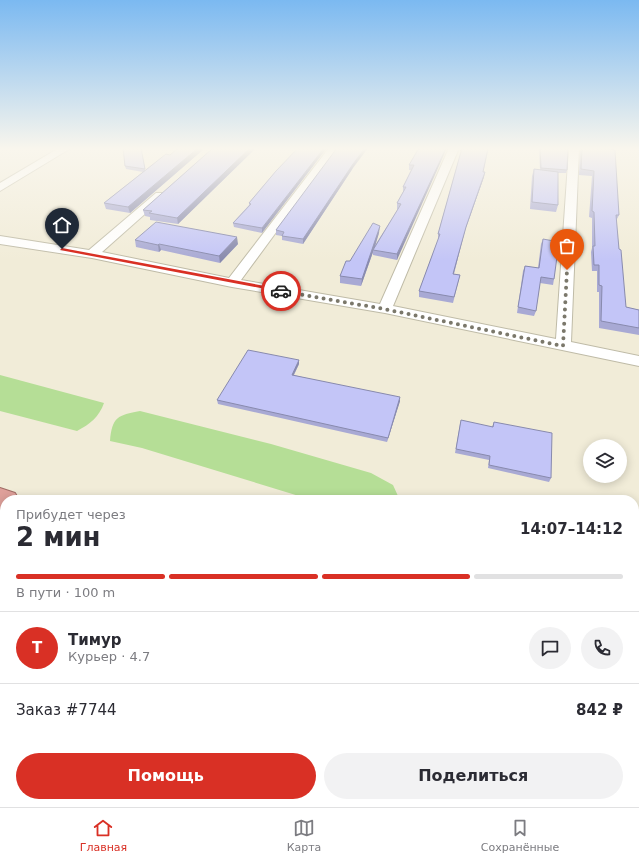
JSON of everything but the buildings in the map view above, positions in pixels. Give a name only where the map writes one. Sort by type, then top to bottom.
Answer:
[{"type":"street","points":[[232,282],[305,186]]},
{"type":"street","points":[[384,309],[438,186]]},
{"type":"street","points":[[563,346],[572,186]]},
{"type":"street","points":[[92,254],[168,189]]},
{"type":"street","points":[[0,240],[92,254],[232,282],[384,309],[639,361]]},
{"type":"green space","points":[[0,375],[104,403],[94,420],[77,431],[0,411]]},
{"type":"green space","points":[[140,411],[271,444],[371,473],[393,485],[398,495],[296,495],[142,448],[110,441],[112,427],[118,418],[126,414]]},
{"type":"way so far","points":[[281,291],[384,309],[563,346],[567,270]]},
{"type":"route","points":[[62,249],[281,291]]}]
